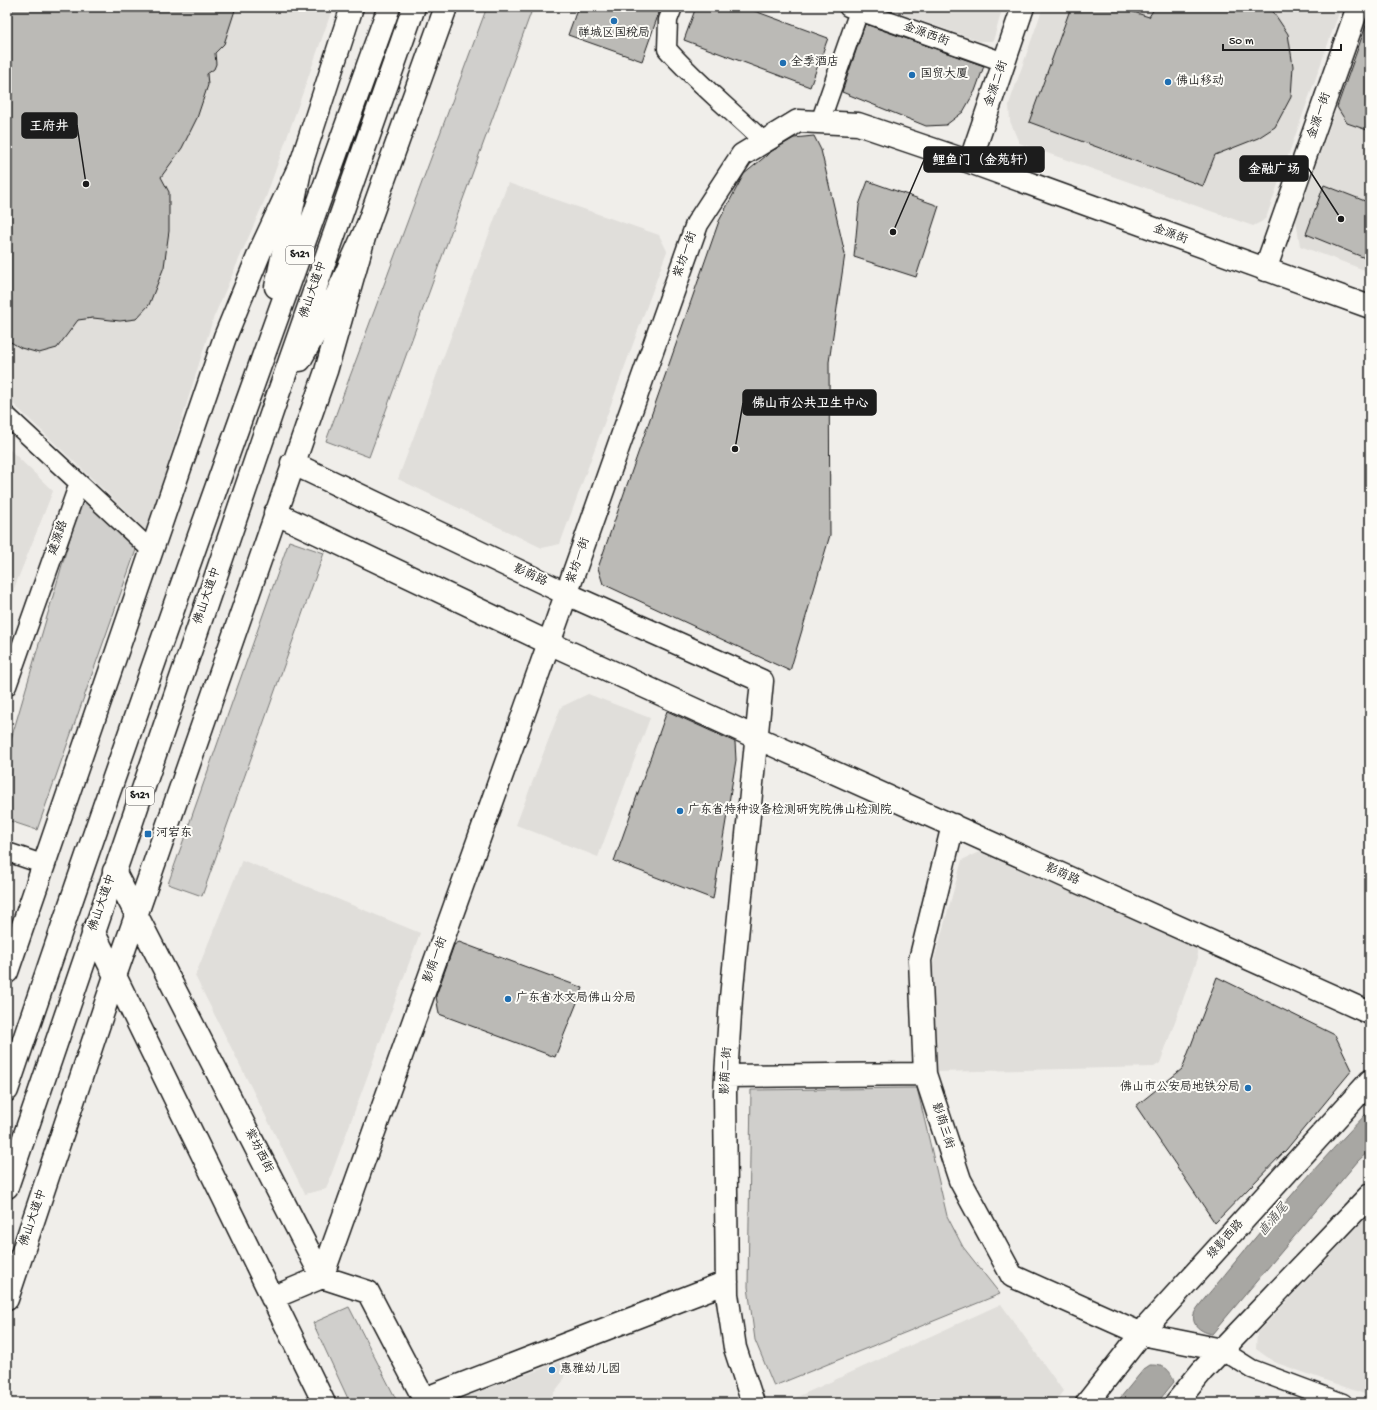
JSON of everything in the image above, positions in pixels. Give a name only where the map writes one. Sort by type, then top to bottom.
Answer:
[{"type":"main road","points":[[250,394],[277,281],[302,162],[352,7]]},
{"type":"main road","name":"佛山大道中","points":[[7,1090],[63,923],[389,7]]},
{"type":"main road","name":"佛山大道中","points":[[7,1187],[93,931],[274,406],[414,7]]},
{"type":"main road","points":[[274,406],[336,296],[367,227],[446,7]]},
{"type":"main road","name":"金源二街","points":[[970,162],[1023,7]]},
{"type":"main road","name":"金源一街","points":[[1265,270],[1358,7]]},
{"type":"main road","name":"紫坊一街","points":[[550,643],[697,224],[742,155],[798,121],[858,124],[970,162]]},
{"type":"main road","points":[[7,972],[225,337],[262,247],[302,162]]},
{"type":"main road","name":"金源街","points":[[970,162],[1370,307]]},
{"type":"main road","name":"佛山大道中","points":[[7,1299],[115,976],[292,463],[326,371],[367,227]]},
{"type":"main road","name":"影荫路","points":[[292,463],[567,594],[762,681],[755,737]]},
{"type":"main road","name":"影荫路","points":[[275,513],[550,643],[755,737],[1370,1013]]},
{"type":"main road","name":"影荫一街","points":[[322,1277],[550,643]]},
{"type":"main road","name":"影荫二街","points":[[753,1403],[735,1348],[727,1294],[726,1076],[731,998],[755,737]]},
{"type":"main road","name":"影荫三街","points":[[952,826],[920,960],[925,1074],[960,1180],[1012,1276],[1142,1334],[1222,1350]]},
{"type":"main road","name":"紫坊西街","points":[[114,871],[322,1277]]},
{"type":"main road","points":[[93,931],[324,1403]]},
{"type":"main road","points":[[726,1076],[925,1074]]},
{"type":"main road","name":"绿影西路","points":[[1087,1403],[1142,1334],[1370,1081]]},
{"type":"main road","points":[[1176,1403],[1202,1371],[1370,1195]]},
{"type":"main road","points":[[272,1298],[322,1277],[368,1292],[425,1401],[727,1282]]},
{"type":"street","points":[[673,7],[668,20],[667,50],[690,75],[721,101],[764,142]]},
{"type":"street","points":[[820,122],[854,9]]},
{"type":"street","name":"金源西街","points":[[854,9],[1004,62]]},
{"type":"street","points":[[7,416],[152,551]]},
{"type":"street","name":"建源路","points":[[7,686],[79,483]]},
{"type":"street","points":[[7,852],[45,865]]},
{"type":"street","points":[[1222,1350],[1252,1369],[1343,1403]]},
{"type":"shaded area","points":[[7,7],[333,7],[266,197],[213,319],[147,531],[7,398]]},
{"type":"shaded area","points":[[487,7],[533,7],[369,457],[326,441]]},
{"type":"shaded area","points":[[882,7],[1003,7],[993,41],[979,41]]},
{"type":"shaded area","name":"佛山移动","points":[[1043,7],[1341,7],[1266,218],[1253,226],[1019,143],[1010,121],[1009,104]]},
{"type":"shaded area","points":[[1370,16],[1370,272],[1300,246],[1296,220]]},
{"type":"shaded area","points":[[508,183],[659,235],[667,251],[560,544],[542,548],[398,479]]},
{"type":"shaded area","points":[[7,447],[53,491],[7,606]]},
{"type":"shaded area","points":[[82,497],[137,547],[37,830],[7,820],[7,753]]},
{"type":"shaded area","points":[[289,541],[324,553],[202,896],[168,884]]},
{"type":"shaded area","points":[[588,694],[650,718],[598,857],[516,825],[561,707]]},
{"type":"shaded area","points":[[979,852],[1197,947],[1198,958],[1160,1063],[1154,1067],[935,1072],[930,975],[962,860]]},
{"type":"shaded area","points":[[242,860],[420,933],[326,1189],[305,1194],[195,976]]},
{"type":"shaded area","points":[[917,1088],[947,1216],[963,1247],[1000,1294],[774,1386],[755,1340],[748,1287],[751,1090]]},
{"type":"shaded area","points":[[1370,1214],[1370,1396],[1274,1362],[1256,1349],[1257,1333]]},
{"type":"shaded area","points":[[1001,1304],[1063,1391],[1054,1403],[797,1403],[795,1398]]},
{"type":"shaded area","points":[[349,1307],[398,1403],[350,1403],[313,1323]]},
{"type":"shaded area","name":"惠雅幼儿园","points":[[568,1359],[563,1381],[546,1403],[452,1403],[457,1400]]},
{"type":"water","name":"直涌尾","points":[[1370,1110],[1370,1150],[1358,1161],[1212,1334],[1198,1328],[1194,1322],[1194,1314],[1203,1300],[1296,1190]]},
{"type":"water","points":[[1150,1365],[1166,1368],[1171,1373],[1174,1382],[1157,1403],[1116,1403],[1144,1369]]},
{"type":"building","points":[[12,7],[236,7],[224,44],[215,53],[216,64],[214,69],[207,74],[208,85],[197,118],[182,148],[161,177],[169,192],[169,231],[164,267],[149,305],[136,319],[120,321],[93,318],[78,320],[57,348],[39,353],[21,348],[7,340],[7,19]]},
{"type":"building","name":"禅城区国税局","points":[[578,7],[661,7],[642,61],[568,35]]},
{"type":"building","name":"全季酒店","points":[[696,7],[744,7],[828,38],[810,87],[684,40]]},
{"type":"building","name":"佛山移动","points":[[1071,7],[1118,7],[1149,17],[1155,7],[1270,7],[1288,34],[1293,66],[1291,97],[1275,127],[1258,138],[1215,155],[1203,186],[1029,122]]},
{"type":"building","points":[[1368,20],[1370,20],[1370,131],[1347,123],[1337,107]]},
{"type":"building","name":"国贸大厦","points":[[865,24],[984,66],[975,91],[963,112],[946,125],[926,126],[842,92]]},
{"type":"building","points":[[814,136],[821,150],[845,254],[829,362],[830,535],[790,671],[603,584],[598,568],[719,221],[744,174],[772,151],[794,138]]},
{"type":"building","points":[[868,181],[939,206],[916,277],[854,257],[859,205]]},
{"type":"building","points":[[1324,185],[1370,203],[1370,260],[1306,234]]},
{"type":"building","name":"广东省特种设备检测研究院佛山检测院","points":[[667,711],[735,742],[736,760],[713,899],[614,861]]},
{"type":"building","name":"广东省水文局佛山分局","points":[[459,942],[583,988],[555,1057],[439,1014],[436,996],[454,945]]},
{"type":"building","name":"佛山市公安局地铁分局","points":[[1217,977],[1335,1035],[1352,1070],[1286,1150],[1215,1223],[1136,1106],[1182,1069]]},
{"type":"place","name":"禅城区国税局","points":[[614,21]]},
{"type":"place","name":"全季酒店","points":[[783,63]]},
{"type":"place","name":"国贸大厦","points":[[912,75]]},
{"type":"place","name":"佛山移动","points":[[1168,82]]},
{"type":"place","name":"王府井","points":[[86,184]]},
{"type":"place","name":"金融广场","points":[[1341,219]]},
{"type":"place","name":"鲤鱼门（金苑轩）","points":[[893,232]]},
{"type":"place","name":"佛山市公共卫生中心","points":[[735,449]]},
{"type":"place","name":"广东省特种设备检测研究院佛山检测院","points":[[680,811]]},
{"type":"place","name":"河宕东","points":[[148,834]]},
{"type":"place","name":"广东省水文局佛山分局","points":[[508,999]]},
{"type":"place","name":"佛山市公安局地铁分局","points":[[1248,1088]]},
{"type":"place","name":"惠雅幼儿园","points":[[552,1370]]}]
